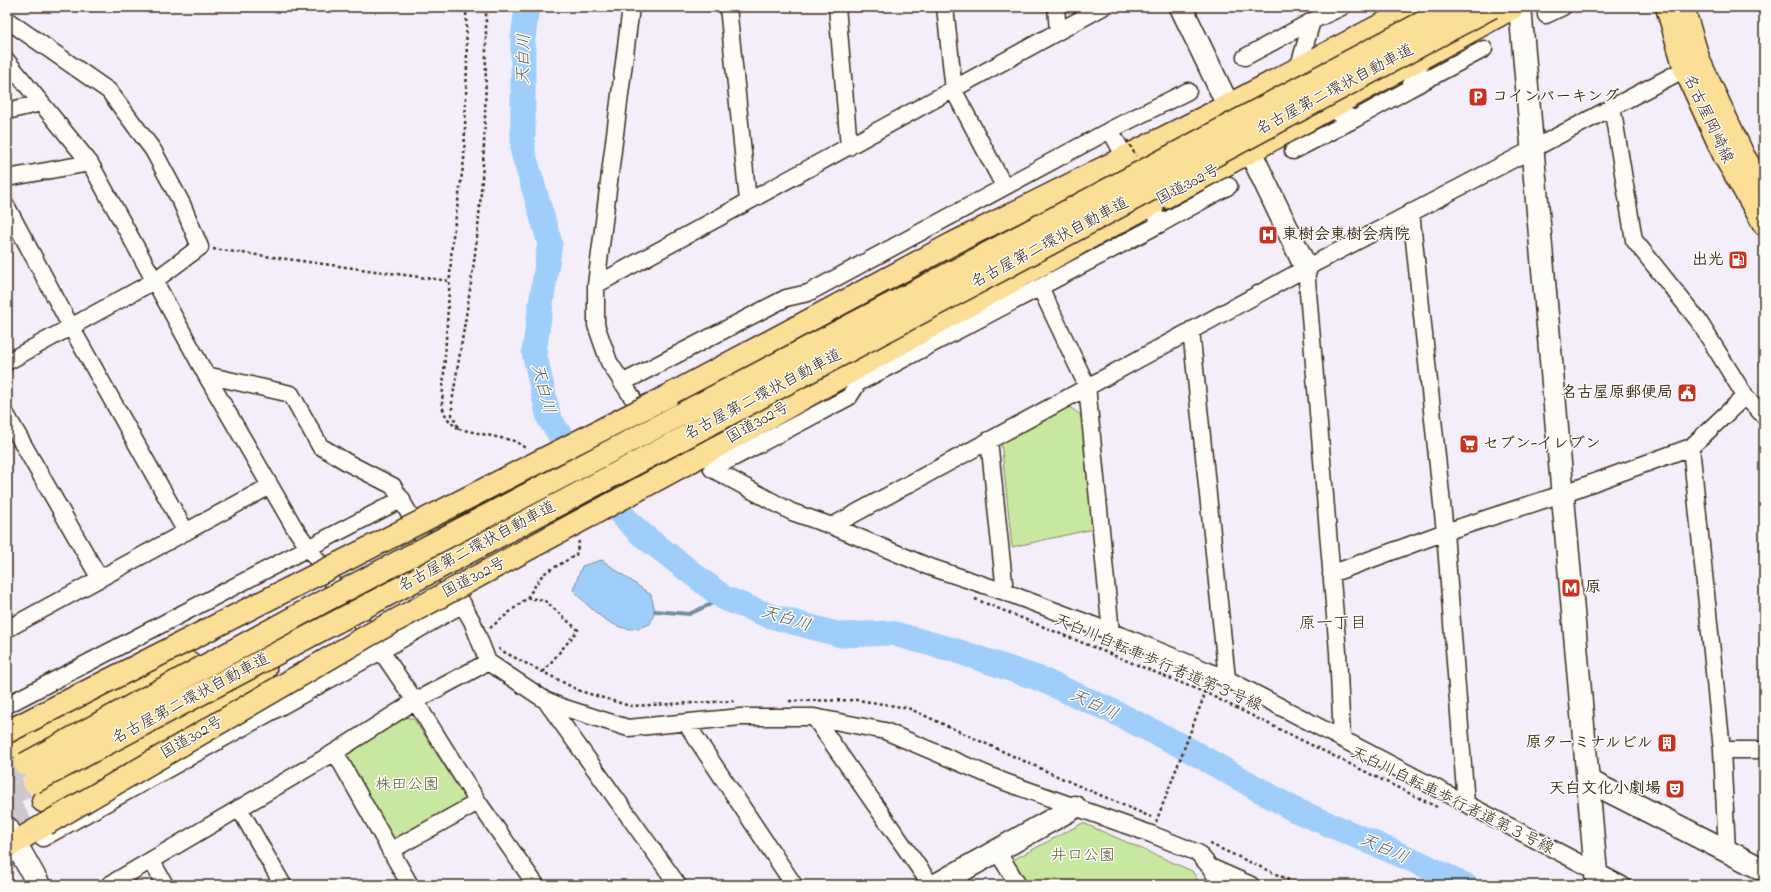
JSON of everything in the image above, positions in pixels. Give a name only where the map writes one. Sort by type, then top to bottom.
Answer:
[{"type":"main road","name":"名古屋第二環状自動車道","points":[[26,765],[305,612],[1452,7]]},
{"type":"main road","name":"名古屋第二環状自動車道","points":[[26,765],[332,623],[965,289],[1492,7]]},
{"type":"main road","name":"国道302号","points":[[12,842],[46,824],[369,635],[690,461],[1082,241],[1155,214],[1251,151],[1514,7]]},
{"type":"main road","name":"名古屋岡崎線","points":[[1667,7],[1685,68],[1725,157],[1764,224]]},
{"type":"main road","name":"名古屋岡崎線","points":[[1683,7],[1699,61],[1744,157],[1764,188]]},
{"type":"main road","points":[[26,765],[668,396],[952,244],[1229,105],[1409,8]]},
{"type":"street","points":[[631,7],[596,285],[596,325],[609,362],[632,397]]},
{"type":"street","points":[[728,7],[748,201]]},
{"type":"street","points":[[837,7],[849,147]]},
{"type":"street","points":[[945,7],[954,90],[1004,186]]},
{"type":"street","points":[[1056,7],[1058,31]]},
{"type":"street","points":[[596,285],[1103,7]]},
{"type":"street","points":[[1181,7],[1306,268],[1332,574],[1342,739]]},
{"type":"street","points":[[1245,58],[1312,21],[1342,7]]},
{"type":"street","points":[[1520,7],[1597,878]]},
{"type":"street","points":[[1546,15],[1562,7]]},
{"type":"street","points":[[7,20],[109,91],[153,150],[182,204],[200,247],[154,281],[7,362]]},
{"type":"street","points":[[1298,69],[1312,21]]},
{"type":"street","points":[[1293,151],[1484,49]]},
{"type":"street","points":[[1409,89],[1424,56]]},
{"type":"street","points":[[7,61],[90,163],[206,375],[294,527],[415,701],[478,802],[536,885]]},
{"type":"street","points":[[832,526],[1306,268],[1685,68]]},
{"type":"street","points":[[622,382],[786,298],[808,293],[1004,186],[1188,91]]},
{"type":"street","points":[[7,111],[41,103]]},
{"type":"street","points":[[1612,106],[1634,240],[1698,320],[1745,396],[1764,416]]},
{"type":"street","points":[[1328,109],[1355,119]]},
{"type":"street","points":[[1110,130],[1125,157]]},
{"type":"street","points":[[7,178],[90,163]]},
{"type":"street","points":[[1229,186],[1155,214],[1040,287],[858,383],[848,398],[712,469],[792,512],[832,526],[927,566],[1005,592],[1227,680],[1466,804],[1597,878],[1622,885]]},
{"type":"street","points":[[7,207],[71,327],[186,532]]},
{"type":"street","points":[[1411,212],[1445,532],[1466,804]]},
{"type":"street","points":[[1040,287],[1087,386],[1111,633]]},
{"type":"street","points":[[1191,330],[1227,680]]},
{"type":"street","points":[[206,375],[291,394],[320,446],[350,464],[393,486],[463,604],[472,621],[488,662],[545,700],[628,728],[741,717],[814,717],[885,731],[1005,782],[1151,834],[1198,853],[1210,867],[1221,885]]},
{"type":"street","points":[[1332,574],[1445,532],[1562,494],[1691,447],[1745,396]]},
{"type":"street","points":[[7,416],[100,579]]},
{"type":"street","points":[[989,440],[1005,592]]},
{"type":"street","points":[[1691,447],[1722,750],[1727,851]]},
{"type":"street","points":[[9,624],[100,579],[270,486]]},
{"type":"street","points":[[7,705],[309,549],[402,499]]},
{"type":"street","points":[[39,885],[12,842],[381,651],[463,604]]},
{"type":"street","points":[[109,885],[335,752],[415,701],[488,662]]},
{"type":"street","points":[[545,700],[678,885]]},
{"type":"street","points":[[814,717],[931,885]]},
{"type":"street","points":[[686,723],[794,885]]},
{"type":"street","points":[[1722,750],[1764,750]]},
{"type":"street","points":[[335,752],[410,885]]},
{"type":"street","points":[[1589,781],[1764,870]]},
{"type":"street","points":[[390,851],[478,802]]},
{"type":"street","points":[[936,885],[1075,807]]},
{"type":"street","points":[[239,808],[283,885]]},
{"type":"street","points":[[997,851],[1018,885]]},
{"type":"street","points":[[151,860],[165,885]]},
{"type":"street","points":[[1210,867],[1251,885]]},
{"type":"path","points":[[466,7],[467,65],[464,160],[452,243],[442,404],[444,415],[459,429],[452,415],[452,403],[471,280],[480,206],[485,127],[486,7]]},
{"type":"path","points":[[200,247],[449,281]]},
{"type":"path","points":[[527,598],[544,600],[578,630],[543,672]]},
{"type":"path","name":"天白川自転車歩行者道第３号線","points":[[973,598],[1206,693],[1443,810]]},
{"type":"path","points":[[1164,823],[1157,819],[1206,693]]},
{"type":"path","points":[[1207,842],[1300,885]]},
{"type":"green space","points":[[1068,406],[1081,415],[1093,529],[1012,547],[1001,441]]},
{"type":"green space","name":"株田公園","points":[[406,717],[414,719],[467,801],[392,844],[341,754]]},
{"type":"green space","name":"井口公園","points":[[1083,823],[1192,871],[1201,885],[1026,885],[1011,861]]},
{"type":"water","points":[[602,560],[651,595],[655,611],[650,624],[629,629],[620,627],[611,623],[594,611],[573,590],[582,566]]},
{"type":"waterway","name":"天白川","points":[[527,7],[523,39],[523,152],[550,243],[534,352],[549,418],[579,464],[607,500],[640,533],[724,598],[770,616],[841,635],[891,633],[957,651],[1040,679],[1112,711],[1184,747],[1295,810],[1415,861],[1465,885]]},
{"type":"waterway","points":[[655,611],[689,614],[724,598]]},
{"type":"tunnel","points":[[7,774],[25,764]]},
{"type":"tunnel","points":[[7,797],[34,782]]},
{"type":"tunnel","points":[[7,821],[43,801]]},
{"type":"place","name":"コインパーキング","points":[[1478,97]]},
{"type":"place","name":"東樹会東樹会病院","points":[[1268,235]]},
{"type":"place","name":"出光","points":[[1738,260]]},
{"type":"place","name":"名古屋原郵便局","points":[[1687,393]]},
{"type":"place","name":"セブン-イレブン","points":[[1469,444]]},
{"type":"place","name":"原","points":[[1571,588]]},
{"type":"place","name":"原ターミナルビル","points":[[1667,743]]},
{"type":"place","name":"天白文化小劇場","points":[[1675,789]]},
{"type":"district","name":"原一丁目","points":[[1333,623]]}]
